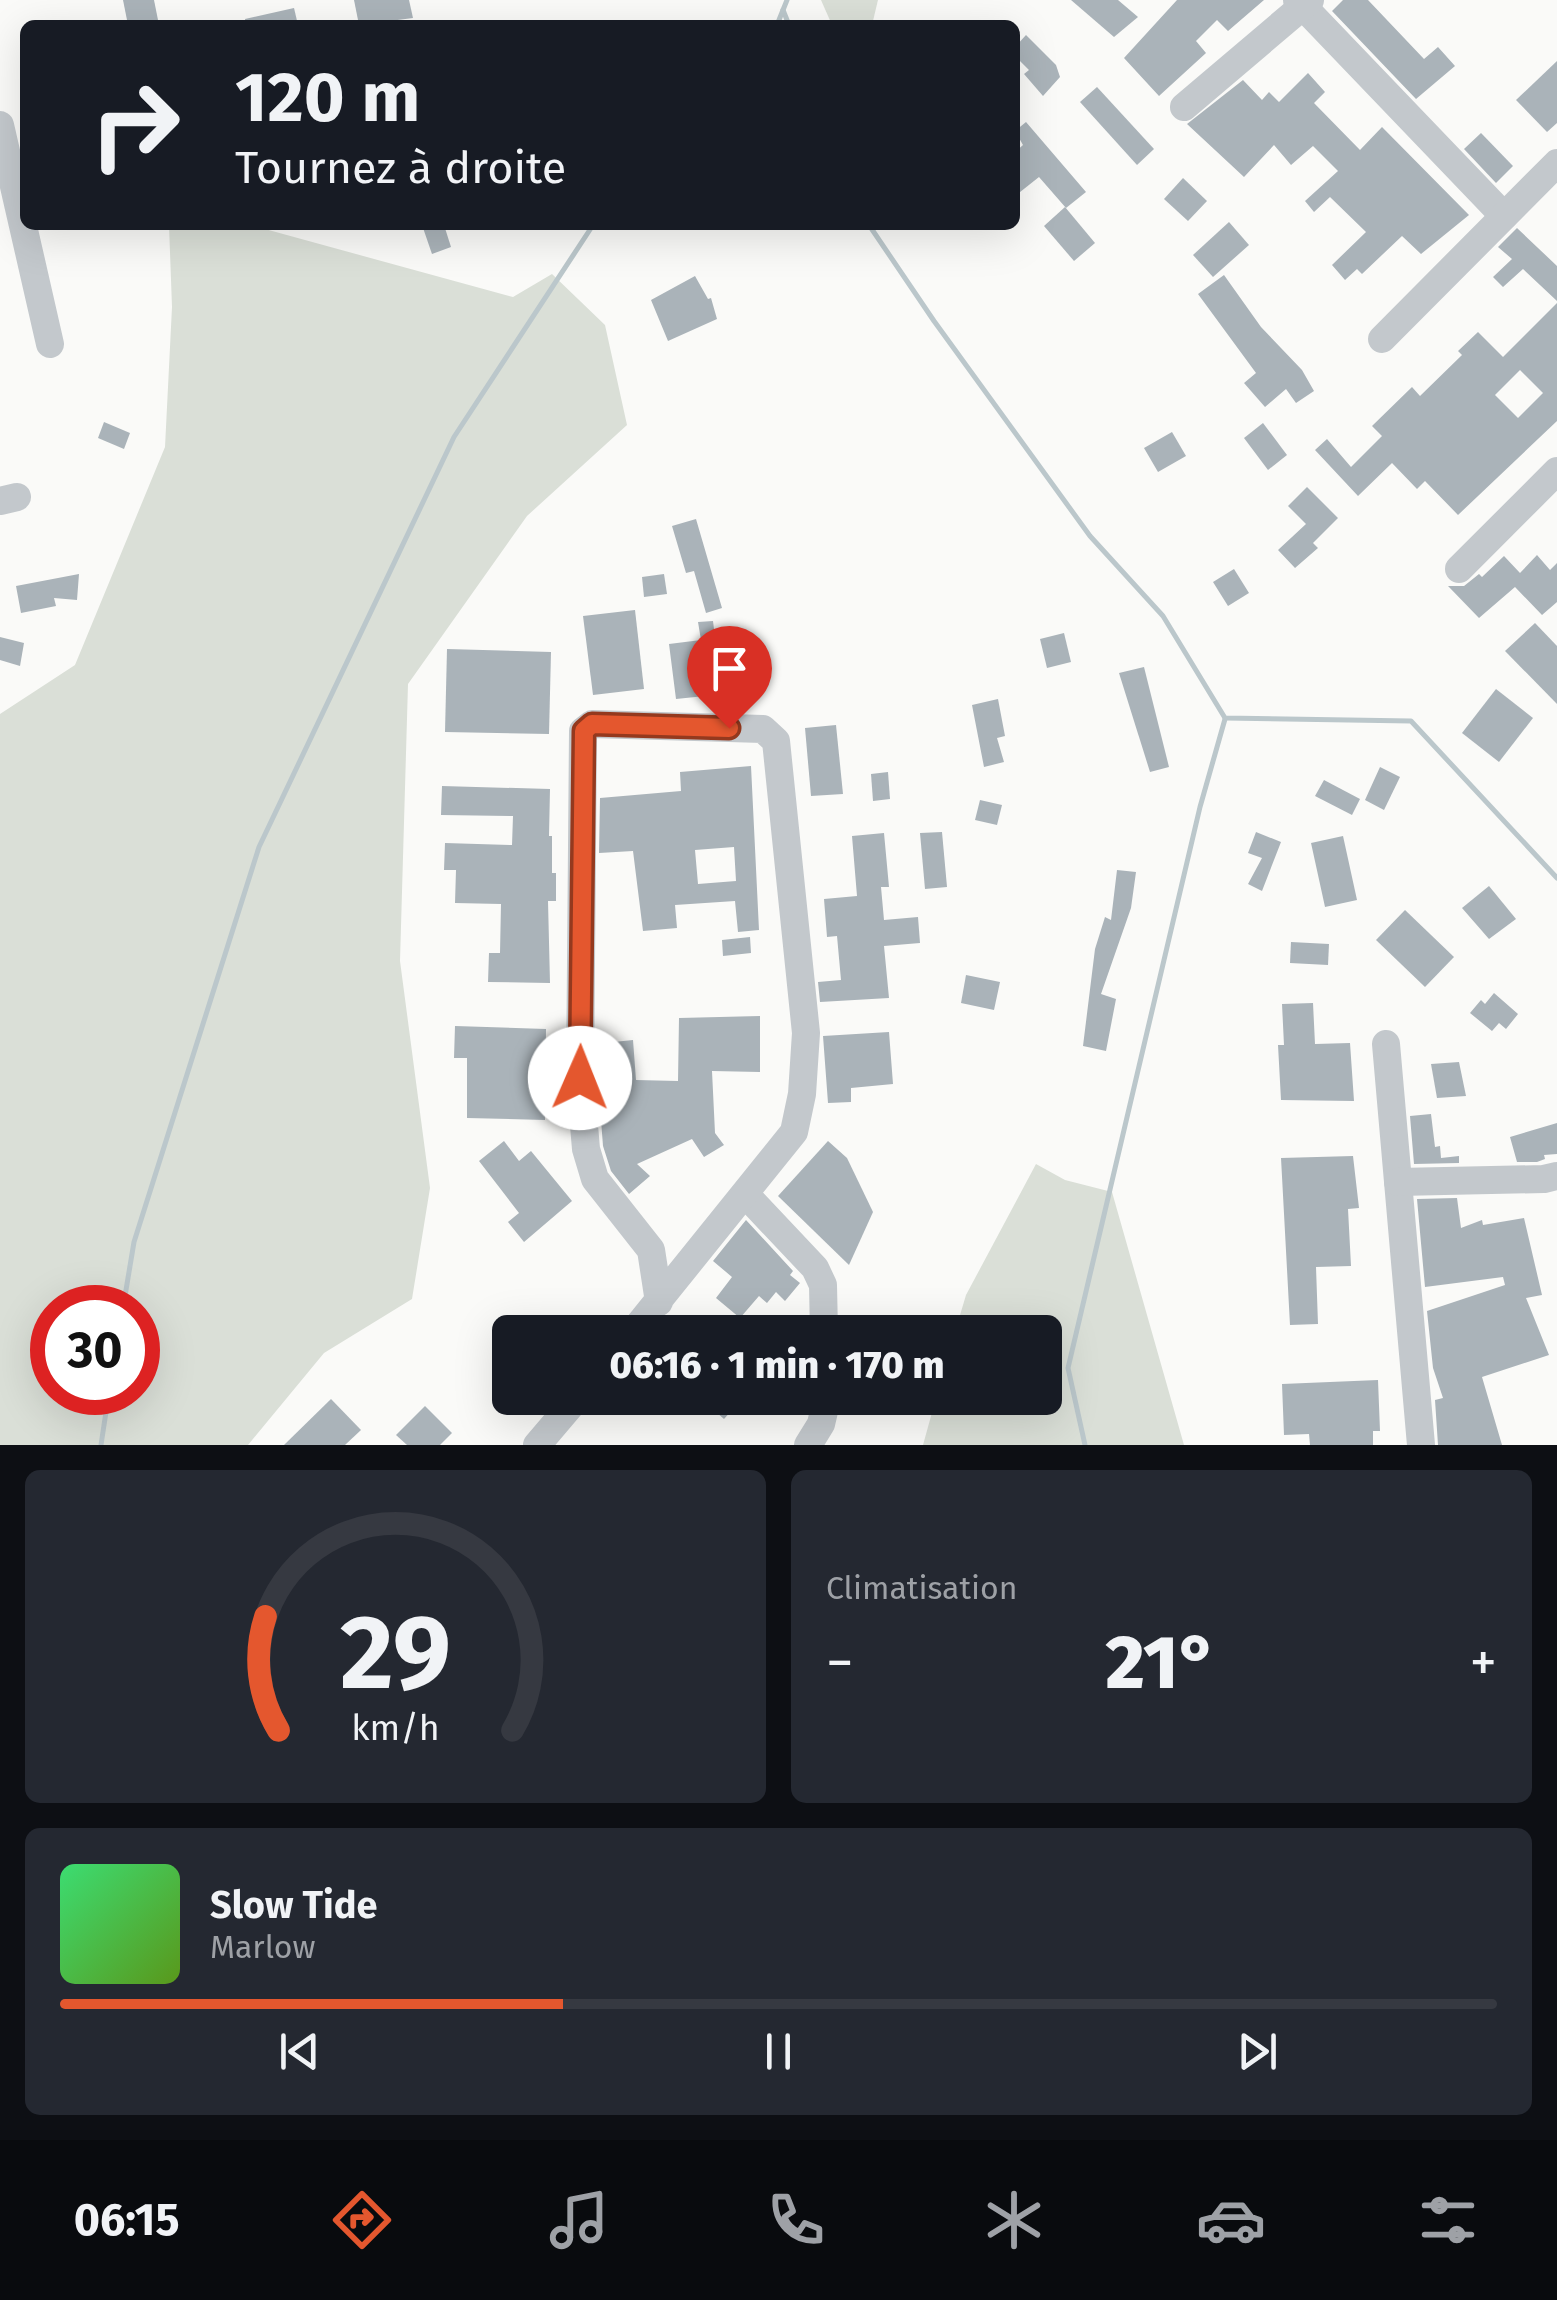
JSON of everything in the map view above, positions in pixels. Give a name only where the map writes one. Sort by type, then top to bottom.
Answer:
[{"type":"street","points":[[1184,107],[1304,2],[1504,216]]},
{"type":"street","points":[[0,124],[20,201]]},
{"type":"street","points":[[1382,339],[1557,164]]},
{"type":"street","points":[[26,230],[50,344]]},
{"type":"street","points":[[1459,570],[1557,471]]},
{"type":"street","points":[[648,1315],[659,1302],[746,1195],[794,1132],[802,1094],[806,1033],[776,741],[764,729],[592,724],[584,731],[580,1078],[586,1149],[596,1179],[651,1250],[659,1302]]},
{"type":"street","points":[[1386,1044],[1421,1445]]},
{"type":"street","points":[[1398,1182],[1544,1180],[1557,1176]]},
{"type":"street","points":[[746,1195],[815,1268],[823,1285],[824,1315]]},
{"type":"street","points":[[537,1445],[563,1415]]},
{"type":"street","points":[[808,1445],[822,1415]]},
{"type":"shaded area","points":[[821,0],[878,0],[873,20],[830,20]]},
{"type":"shaded area","points":[[169,230],[268,230],[513,297],[552,274],[605,325],[627,425],[527,516],[408,684],[400,961],[430,1188],[412,1299],[324,1353],[248,1445],[0,1445],[0,714],[75,665],[165,447],[172,307]]},
{"type":"shaded area","points":[[1036,1164],[1065,1180],[1112,1192],[1184,1445],[923,1445],[931,1415],[1062,1415],[1062,1315],[960,1315],[966,1295]]},
{"type":"building","points":[[123,0],[154,0],[158,20],[127,20]]},
{"type":"building","points":[[354,0],[409,0],[413,18],[398,20],[358,20]]},
{"type":"building","points":[[1071,0],[1118,0],[1138,17],[1114,37]]},
{"type":"building","points":[[1177,0],[1264,0],[1228,31],[1217,20],[1196,41],[1206,53],[1159,96],[1124,58]]},
{"type":"building","points":[[1343,0],[1368,0],[1424,59],[1438,47],[1455,66],[1416,99],[1332,11]]},
{"type":"building","points":[[294,8],[297,20],[245,20]]},
{"type":"building","points":[[1026,35],[1056,65],[1060,77],[1043,96],[1024,74],[1029,70],[1020,61],[1020,42]]},
{"type":"building","points":[[1557,61],[1557,123],[1547,132],[1516,100]]},
{"type":"building","points":[[1308,73],[1325,92],[1314,103],[1360,150],[1382,127],[1469,215],[1421,254],[1402,236],[1362,274],[1357,269],[1345,280],[1332,265],[1366,232],[1330,197],[1314,212],[1305,201],[1338,171],[1313,146],[1291,165],[1274,145],[1244,177],[1187,124],[1243,80],[1262,100],[1269,92],[1279,102]]},
{"type":"building","points":[[1097,87],[1154,149],[1137,165],[1080,102]]},
{"type":"building","points":[[1026,122],[1086,192],[1066,208],[1039,177],[1020,192],[1020,127]]},
{"type":"building","points":[[1481,133],[1513,166],[1496,183],[1464,149]]},
{"type":"building","points":[[1183,178],[1207,201],[1188,221],[1164,199]]},
{"type":"building","points":[[1065,207],[1095,243],[1074,261],[1044,226]]},
{"type":"building","points":[[1229,222],[1249,245],[1213,277],[1193,255]]},
{"type":"building","points":[[1517,228],[1557,266],[1557,301],[1523,269],[1503,287],[1493,277],[1512,259],[1498,247]]},
{"type":"building","points":[[424,230],[446,230],[451,247],[432,254]]},
{"type":"building","points":[[1224,275],[1261,327],[1302,370],[1314,391],[1296,403],[1286,389],[1265,407],[1244,383],[1256,373],[1198,294]]},
{"type":"building","points":[[695,276],[708,299],[711,298],[717,319],[668,341],[651,300]]},
{"type":"building","points":[[1557,303],[1557,421],[1458,515],[1425,481],[1417,489],[1392,463],[1358,496],[1315,450],[1327,439],[1351,467],[1382,436],[1372,426],[1412,387],[1420,396],[1462,355],[1458,351],[1478,332],[1503,357]],"holes":[[[1520,370],[1543,393],[1518,418],[1495,395]]]},
{"type":"building","points":[[104,422],[130,433],[124,449],[98,438]]},
{"type":"building","points":[[1263,423],[1287,455],[1268,470],[1244,438]]},
{"type":"building","points":[[1172,432],[1186,456],[1158,472],[1144,448]]},
{"type":"building","points":[[1307,487],[1338,518],[1313,543],[1318,548],[1295,568],[1278,550],[1306,524],[1288,506]]},
{"type":"building","points":[[696,519],[722,608],[706,613],[694,571],[686,573],[672,526]]},
{"type":"building","points":[[1537,555],[1550,570],[1557,563],[1557,602],[1542,615],[1515,587],[1479,618],[1448,586],[1464,586],[1479,574],[1482,577],[1504,556],[1520,573]]},
{"type":"building","points":[[1234,569],[1249,593],[1228,606],[1213,582]]},
{"type":"building","points":[[79,574],[77,600],[54,598],[56,606],[21,613],[16,586]]},
{"type":"building","points":[[664,574],[667,594],[644,597],[642,577]]},
{"type":"building","points":[[635,610],[644,689],[593,695],[583,616]]},
{"type":"building","points":[[713,621],[718,662],[701,664],[705,696],[676,699],[669,644],[701,640],[698,622]]},
{"type":"building","points":[[1535,623],[1557,646],[1557,704],[1505,651]]},
{"type":"building","points":[[1064,633],[1071,662],[1047,668],[1040,639]]},
{"type":"building","points":[[0,637],[24,643],[20,666],[0,660]]},
{"type":"building","points":[[447,649],[551,652],[549,734],[445,732]]},
{"type":"building","points":[[1144,667],[1169,767],[1150,772],[1119,673]]},
{"type":"building","points":[[1496,689],[1533,718],[1499,762],[1462,733]]},
{"type":"building","points":[[998,699],[1005,736],[997,738],[1004,762],[984,767],[972,705]]},
{"type":"building","points":[[836,725],[843,794],[811,796],[805,728]]},
{"type":"building","points":[[751,766],[759,930],[738,932],[735,901],[675,905],[677,928],[643,931],[633,851],[599,853],[600,798],[681,791],[680,772]],"holes":[[[734,847],[736,881],[698,884],[695,850]]]},
{"type":"building","points":[[1380,767],[1400,777],[1384,810],[1365,800]]},
{"type":"building","points":[[888,772],[890,799],[873,801],[871,774]]},
{"type":"building","points":[[1324,780],[1360,799],[1352,815],[1315,796]]},
{"type":"building","points":[[442,786],[550,789],[549,836],[556,901],[548,901],[550,983],[488,982],[489,953],[500,953],[501,904],[455,903],[456,870],[444,870],[445,843],[512,845],[513,816],[441,815]]},
{"type":"building","points":[[980,800],[1002,805],[997,825],[975,820]]},
{"type":"building","points":[[942,832],[947,887],[925,889],[920,833]]},
{"type":"building","points":[[1256,832],[1281,842],[1262,891],[1248,884],[1262,858],[1248,853]]},
{"type":"building","points":[[884,833],[889,887],[881,887],[884,920],[918,917],[920,943],[884,946],[889,998],[820,1002],[818,982],[841,980],[837,936],[827,937],[824,899],[857,896],[852,836]]},
{"type":"building","points":[[1343,836],[1357,900],[1325,907],[1311,843]]},
{"type":"building","points":[[1117,870],[1136,872],[1131,908],[1101,994],[1116,999],[1106,1051],[1083,1046],[1095,949],[1105,917],[1111,920]]},
{"type":"building","points":[[1489,886],[1516,919],[1489,939],[1462,908]]},
{"type":"building","points":[[1405,910],[1454,957],[1425,987],[1376,940]]},
{"type":"building","points":[[750,937],[751,953],[723,956],[722,940]]},
{"type":"building","points":[[1291,942],[1329,944],[1328,965],[1290,963]]},
{"type":"building","points":[[966,975],[1000,982],[994,1010],[961,1003]]},
{"type":"building","points":[[1494,993],[1518,1014],[1506,1029],[1499,1023],[1492,1031],[1470,1013]]},
{"type":"building","points":[[1313,1003],[1315,1044],[1350,1043],[1354,1101],[1281,1100],[1278,1045],[1284,1045],[1282,1004]]},
{"type":"building","points":[[760,1016],[760,1072],[712,1071],[715,1133],[724,1145],[704,1157],[692,1139],[637,1164],[650,1176],[629,1194],[611,1171],[603,1146],[598,1081],[607,1082],[604,1043],[633,1040],[636,1080],[678,1081],[679,1018]]},
{"type":"building","points":[[455,1026],[546,1029],[545,1120],[467,1118],[467,1058],[454,1058]]},
{"type":"building","points":[[889,1032],[893,1084],[851,1088],[851,1102],[828,1103],[823,1036]]},
{"type":"building","points":[[1459,1062],[1466,1096],[1437,1098],[1431,1064]]},
{"type":"building","points":[[1431,1114],[1435,1147],[1440,1146],[1441,1158],[1459,1156],[1459,1163],[1414,1164],[1410,1116]]},
{"type":"building","points":[[1557,1123],[1557,1154],[1544,1155],[1545,1159],[1537,1162],[1517,1162],[1510,1137]]},
{"type":"building","points":[[504,1141],[519,1161],[531,1151],[572,1201],[524,1242],[508,1222],[519,1213],[479,1161]]},
{"type":"building","points":[[828,1141],[847,1158],[873,1212],[849,1265],[778,1196]]},
{"type":"building","points":[[1353,1156],[1359,1208],[1348,1209],[1351,1266],[1316,1267],[1318,1324],[1290,1325],[1281,1158]]},
{"type":"building","points":[[1457,1198],[1461,1228],[1482,1220],[1483,1225],[1524,1218],[1542,1295],[1526,1298],[1549,1355],[1482,1377],[1502,1445],[1438,1445],[1435,1400],[1443,1398],[1433,1368],[1427,1311],[1505,1285],[1503,1277],[1425,1287],[1417,1199]]},
{"type":"building","points":[[746,1220],[800,1283],[785,1301],[776,1292],[767,1303],[759,1296],[743,1315],[736,1315],[716,1298],[732,1277],[713,1261]]},
{"type":"building","points":[[1378,1380],[1380,1431],[1373,1431],[1373,1445],[1310,1445],[1309,1434],[1284,1435],[1282,1384]]},
{"type":"building","points":[[331,1399],[361,1430],[345,1445],[284,1445]]},
{"type":"building","points":[[425,1406],[452,1433],[440,1445],[407,1445],[396,1435]]},
{"type":"waterway","points":[[779,20],[787,0]]},
{"type":"waterway","points":[[783,10],[787,20]]},
{"type":"waterway","points":[[127,1285],[134,1242],[259,847],[454,437],[590,230]]},
{"type":"waterway","points":[[872,230],[1090,536],[1163,616],[1225,718],[1411,721],[1557,878]]},
{"type":"waterway","points":[[1085,1445],[1068,1368],[1200,807],[1225,719]]},
{"type":"waterway","points":[[101,1445],[106,1415]]},
{"type":"route","points":[[580,1078],[584,731],[592,724],[729,728]]}]
